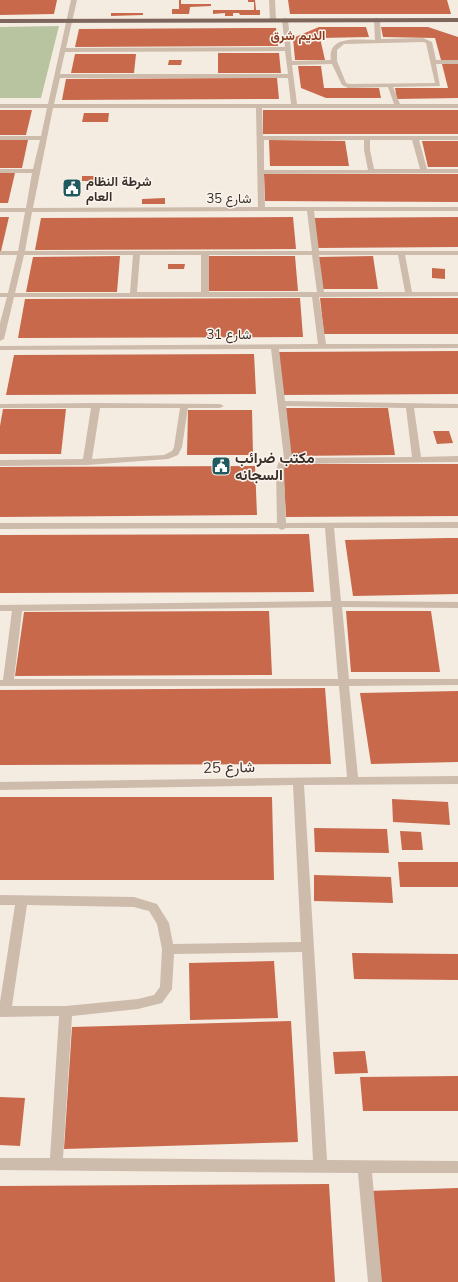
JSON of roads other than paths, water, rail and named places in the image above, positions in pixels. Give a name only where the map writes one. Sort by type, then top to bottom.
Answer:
[{"type":"main road","points":[[0,21],[458,20]]},
{"type":"street","points":[[0,339],[12,295],[30,210],[36,171],[74,0]]},
{"type":"street","points":[[272,0],[273,20]]},
{"type":"street","points":[[285,20],[294,106]]},
{"type":"street","points":[[377,20],[378,41]]},
{"type":"street","points":[[347,41],[378,41],[428,42],[434,62],[438,85],[348,86],[344,84],[332,54],[340,43],[347,41]]},
{"type":"street","points":[[64,50],[289,49]]},
{"type":"street","points":[[290,63],[334,62]]},
{"type":"street","points":[[434,62],[458,62]]},
{"type":"street","points":[[58,76],[292,76]]},
{"type":"street","points":[[390,86],[398,106]]},
{"type":"street","points":[[0,106],[458,106]]},
{"type":"street","points":[[260,107],[262,138],[260,172],[262,210]]},
{"type":"street","points":[[0,138],[44,138]]},
{"type":"street","points":[[262,138],[458,138]]},
{"type":"street","points":[[367,138],[366,150],[371,171]]},
{"type":"street","points":[[415,138],[424,171]]},
{"type":"street","points":[[0,171],[36,171]]},
{"type":"street","points":[[260,172],[458,171]]},
{"type":"street","name":"شارع 35","points":[[0,210],[458,209]]},
{"type":"street","points":[[310,210],[316,253],[322,346]]},
{"type":"street","points":[[0,253],[458,253]]},
{"type":"street","points":[[133,294],[137,253]]},
{"type":"street","points":[[205,253],[205,295]]},
{"type":"street","points":[[401,253],[409,294]]},
{"type":"street","points":[[0,295],[458,294]]},
{"type":"street","points":[[275,346],[288,460]]},
{"type":"street","name":"شارع 31","points":[[0,348],[458,346]]},
{"type":"street","points":[[281,403],[458,406]]},
{"type":"street","points":[[86,462],[96,405]]},
{"type":"street","points":[[410,405],[417,459]]},
{"type":"street","points":[[0,406],[220,406]]},
{"type":"street","points":[[0,463],[86,462],[165,457],[175,453],[178,447],[184,407]]},
{"type":"street","points":[[282,527],[280,464],[288,460],[458,459]]},
{"type":"street","points":[[329,525],[352,780]]},
{"type":"street","points":[[0,526],[282,527],[329,525],[458,525]]},
{"type":"street","points":[[0,608],[336,604],[458,605]]},
{"type":"street","points":[[17,608],[4,683],[458,682]]},
{"type":"street","name":"شارع 25","points":[[0,786],[352,780],[458,780]]},
{"type":"street","points":[[298,781],[320,1166]]},
{"type":"street","points":[[0,900],[22,900],[134,902],[153,907],[163,923],[168,949],[166,989],[158,999],[138,1004],[66,1011],[3,1012],[22,900]]},
{"type":"street","points":[[168,949],[307,947]]},
{"type":"street","points":[[56,1166],[66,1011]]},
{"type":"street","points":[[0,1164],[56,1166],[320,1166],[458,1168]]},
{"type":"street","points":[[364,1167],[375,1282]]},
{"type":"place","name":"شرطة النظام العام","points":[[72,188]]},
{"type":"place","name":"مكتب ضرائب السجانه","points":[[221,466]]},
{"type":"district","name":"الديم شرق","points":[[298,35]]}]
